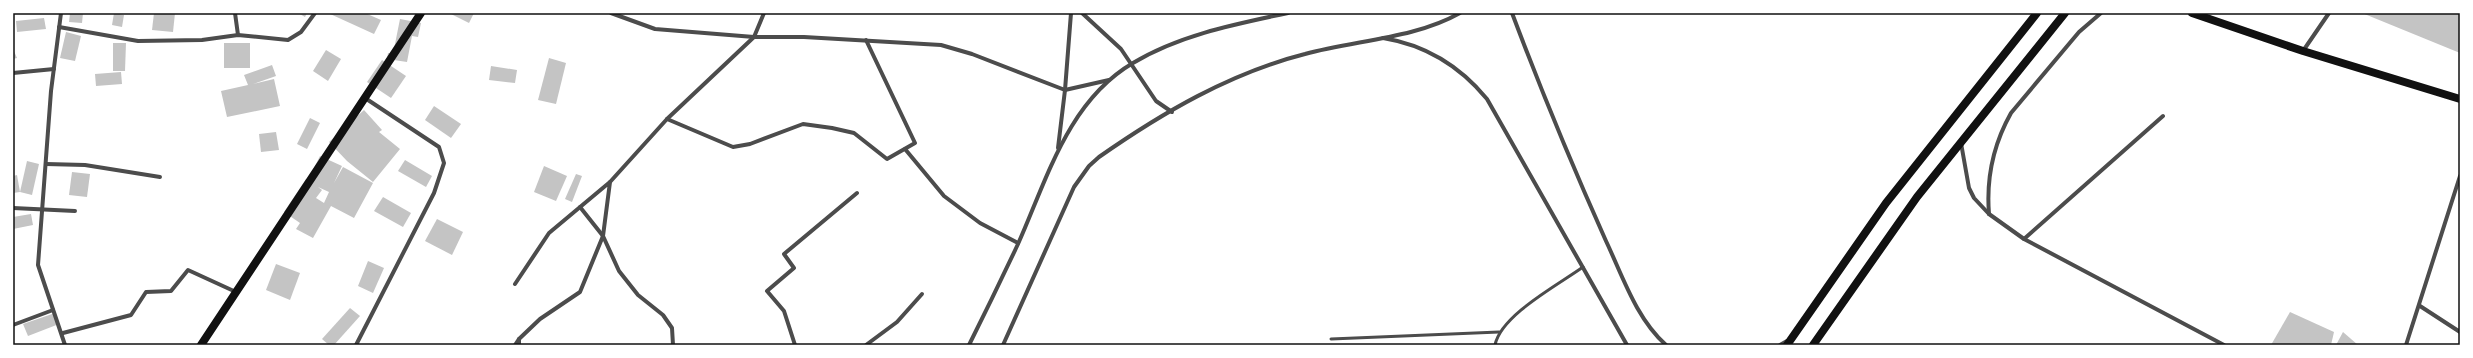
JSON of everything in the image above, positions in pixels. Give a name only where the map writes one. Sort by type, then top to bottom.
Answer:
[{"type":"main road","points":[[201,345],[421,13]]},
{"type":"main road","points":[[1788,345],[1886,203],[2037,13]]},
{"type":"main road","points":[[1813,345],[1884,242],[1961,141],[2064,13]]},
{"type":"main road","points":[[2192,13],[2303,51],[2460,99]]},
{"type":"street","points":[[61,13],[54,69],[38,265],[53,310],[63,333],[65,345]]},
{"type":"street","points":[[235,13],[238,35]]},
{"type":"street","points":[[59,28],[138,41],[202,40],[238,35],[288,40],[301,32],[315,13]]},
{"type":"street","points":[[611,13],[655,28],[754,37],[866,40],[941,45],[972,54],[1065,90],[1109,80]]},
{"type":"street","points":[[515,284],[550,233],[610,182],[667,119],[754,37],[764,13]]},
{"type":"street","points":[[1058,153],[1071,13]]},
{"type":"street","points":[[1082,13],[1106,33],[1132,63],[1156,101],[1172,112]]},
{"type":"street","points":[[969,345],[1018,244],[1067,134],[1089,100],[1109,80],[1132,63],[1173,43],[1288,13]]},
{"type":"street","points":[[1003,345],[1081,176],[1105,153],[1206,91],[1270,64],[1336,46],[1380,38],[1438,23],[1460,13]]},
{"type":"street","points":[[1512,13],[1559,137],[1629,290],[1642,318],[1653,334],[1666,345]]},
{"type":"street","points":[[1989,214],[1988,190],[1991,162],[1996,144],[2011,113],[2079,32],[2101,13]]},
{"type":"street","points":[[2303,51],[2329,13]]},
{"type":"street","points":[[1380,38],[1398,41],[1432,53],[1448,62],[1475,85],[1497,114],[1627,345]]},
{"type":"street","points":[[667,119],[733,147],[750,144],[803,124],[854,133],[887,159],[915,143],[866,40]]},
{"type":"street","points":[[13,73],[54,69]]},
{"type":"street","points":[[356,345],[434,193],[444,163],[440,147],[365,98]]},
{"type":"street","points":[[2024,239],[2163,116]]},
{"type":"street","points":[[1961,141],[1969,188],[1974,198],[1989,214],[2024,239],[2224,345]]},
{"type":"street","points":[[905,149],[944,196],[980,223],[1018,244]]},
{"type":"street","points":[[46,164],[85,165],[160,177]]},
{"type":"street","points":[[2406,345],[2420,306],[2460,176]]},
{"type":"street","points":[[515,345],[540,318],[580,292],[603,236],[610,182]]},
{"type":"street","points":[[795,345],[784,311],[767,291],[794,268],[784,254],[857,193]]},
{"type":"street","points":[[580,207],[603,236],[619,271],[638,295],[663,315],[672,328],[673,345]]},
{"type":"street","points":[[13,208],[75,211]]},
{"type":"street","points":[[63,333],[130,316],[146,292],[170,291],[188,270],[236,292]]},
{"type":"street","points":[[866,345],[897,322],[922,294]]},
{"type":"street","points":[[2420,306],[2460,332]]},
{"type":"street","points":[[13,325],[53,310]]},
{"type":"street","points":[[1780,345],[1800,328]]},
{"type":"street","points":[[519,339],[519,345]]},
{"type":"lane","points":[[1495,345],[1499,332],[1510,318],[1583,267]]},
{"type":"lane","points":[[1331,339],[1499,332]]},
{"type":"building","points":[[70,13],[83,13],[82,23],[69,22]]},
{"type":"building","points":[[114,13],[124,15],[122,27],[112,25]]},
{"type":"building","points":[[154,13],[175,13],[173,32],[152,30]]},
{"type":"building","points":[[298,13],[307,13],[305,17]]},
{"type":"building","points":[[328,13],[365,13],[381,20],[374,34]]},
{"type":"building","points":[[449,13],[474,13],[469,23]]},
{"type":"building","points":[[2362,13],[2460,13],[2460,53]]},
{"type":"building","points":[[44,18],[46,29],[17,32],[16,21]]},
{"type":"building","points":[[400,19],[421,23],[418,37],[412,36],[407,62],[387,59],[388,53],[393,54]]},
{"type":"building","points":[[66,32],[81,36],[75,61],[60,58]]},
{"type":"building","points":[[113,43],[126,43],[125,71],[113,71]]},
{"type":"building","points":[[224,43],[250,43],[250,68],[224,68]]},
{"type":"building","points":[[13,49],[17,58],[13,59]]},
{"type":"building","points":[[326,50],[341,59],[328,81],[313,71]]},
{"type":"building","points":[[549,58],[566,63],[556,104],[538,100]]},
{"type":"building","points":[[382,60],[406,76],[391,98],[367,82]]},
{"type":"building","points":[[272,65],[276,76],[253,84],[274,79],[280,106],[227,117],[221,91],[248,85],[244,75]]},
{"type":"building","points":[[491,66],[517,70],[515,83],[489,80]]},
{"type":"building","points":[[121,72],[122,84],[96,86],[95,74]]},
{"type":"building","points":[[434,106],[461,124],[451,138],[425,120]]},
{"type":"building","points":[[364,110],[382,130],[379,132],[400,149],[373,182],[347,161],[329,142]]},
{"type":"building","points":[[310,118],[320,123],[307,149],[297,144]]},
{"type":"building","points":[[276,132],[279,150],[261,152],[259,134]]},
{"type":"building","points":[[320,156],[342,166],[334,183],[343,167],[373,183],[354,218],[331,206],[313,238],[296,229],[300,223],[284,212],[306,179],[308,180]],"holes":[[[318,187],[329,192],[324,203],[316,198],[322,190]]]},
{"type":"building","points":[[405,160],[432,176],[426,187],[398,171]]},
{"type":"building","points":[[27,161],[39,164],[32,195],[20,192]]},
{"type":"building","points":[[544,166],[567,176],[556,201],[534,192]]},
{"type":"building","points":[[72,172],[90,174],[87,197],[69,195]]},
{"type":"building","points":[[576,174],[582,176],[572,202],[565,199]]},
{"type":"building","points":[[17,175],[20,192],[13,193],[13,176]]},
{"type":"building","points":[[383,197],[411,213],[403,227],[374,211]]},
{"type":"building","points":[[31,214],[33,225],[13,229],[13,217]]},
{"type":"building","points":[[437,219],[463,232],[452,255],[425,241]]},
{"type":"building","points":[[368,261],[384,268],[373,293],[358,286]]},
{"type":"building","points":[[276,264],[300,273],[290,300],[266,290]]},
{"type":"building","points":[[350,308],[360,316],[334,345],[329,345],[322,339]]},
{"type":"building","points":[[2290,312],[2334,332],[2331,345],[2271,345]]},
{"type":"building","points":[[55,313],[59,324],[28,336],[23,324]]},
{"type":"building","points":[[2343,332],[2358,345],[2336,345]]}]
